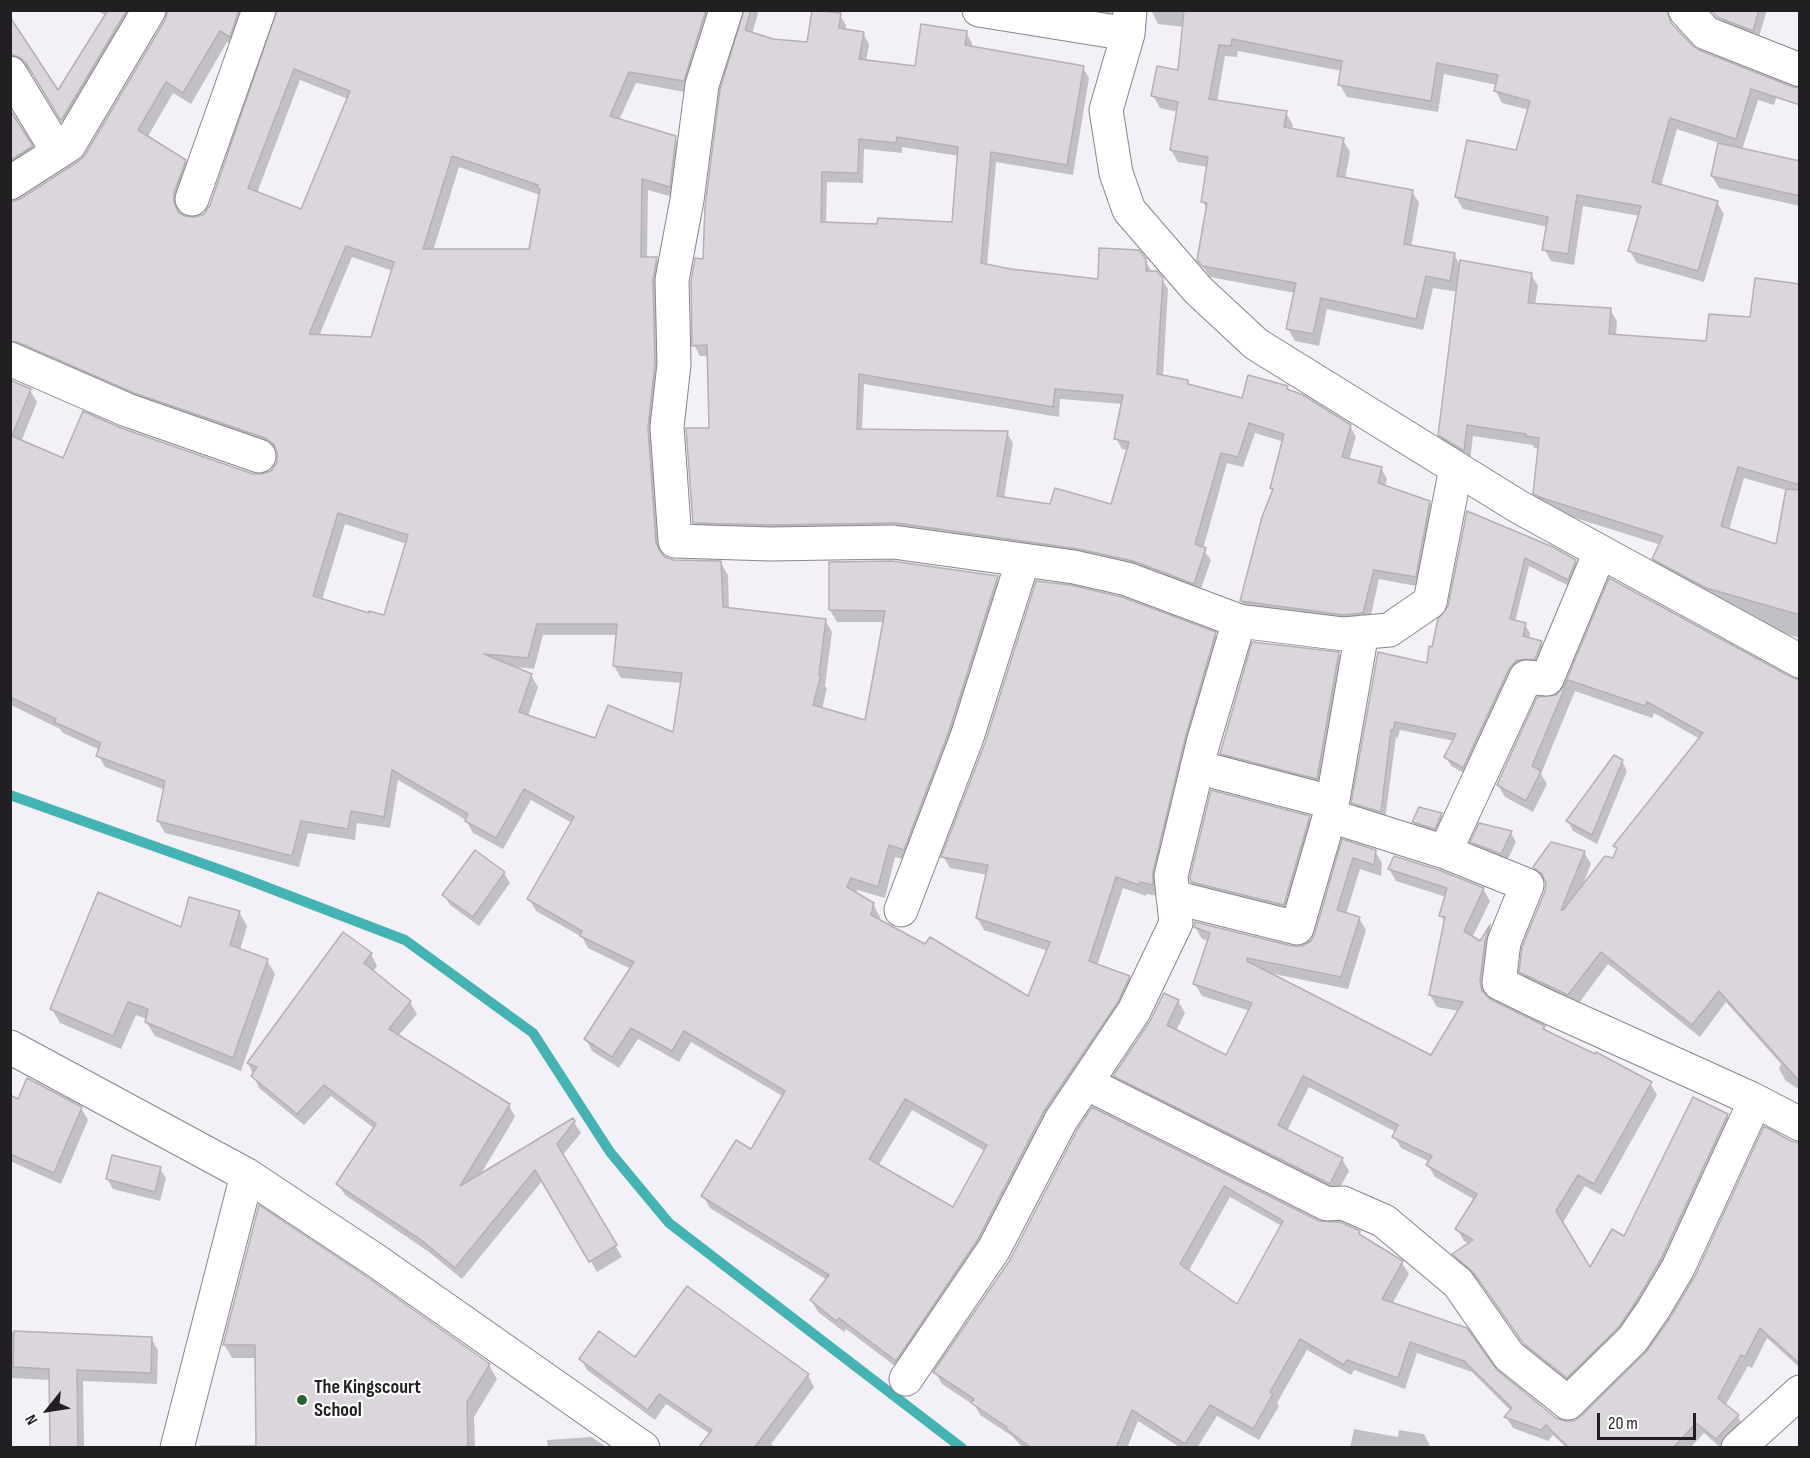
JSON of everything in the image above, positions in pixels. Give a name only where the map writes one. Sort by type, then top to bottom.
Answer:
[{"type":"street","points":[[10,183],[69,145],[149,10]]},
{"type":"street","points":[[192,199],[259,10]]},
{"type":"street","points":[[726,10],[702,85],[687,201],[672,280],[674,364],[667,427],[675,541],[770,544],[893,542],[1074,567],[1127,579],[1239,621],[1344,634],[1389,630],[1430,602],[1456,468]]},
{"type":"street","points":[[979,10],[1129,22],[1106,110],[1116,173],[1129,210],[1198,290],[1256,344],[1519,507],[1800,661]]},
{"type":"street","points":[[1685,10],[1706,33],[1800,70]]},
{"type":"street","points":[[10,73],[58,152]]},
{"type":"street","points":[[10,359],[127,410],[259,456]]},
{"type":"street","points":[[1445,852],[1526,677],[1547,679],[1600,552]]},
{"type":"street","points":[[901,910],[967,737],[1023,560]]},
{"type":"street","points":[[906,1379],[994,1249],[1061,1120],[1139,1002],[1176,923],[1171,876],[1197,767],[1239,621]]},
{"type":"street","points":[[1173,897],[1297,928],[1331,811],[1362,632]]},
{"type":"street","points":[[1197,767],[1323,800],[1337,818],[1445,852],[1527,885],[1504,942],[1499,983],[1800,1124]]},
{"type":"street","points":[[10,1047],[246,1175],[375,1260],[643,1448]]},
{"type":"street","points":[[1086,1083],[1327,1204],[1343,1203],[1384,1221],[1458,1283],[1509,1356],[1568,1403],[1633,1339],[1653,1310],[1678,1268],[1755,1101]]},
{"type":"street","points":[[177,1448],[246,1175]]},
{"type":"street","points":[[1738,1448],[1800,1392]]},
{"type":"building","points":[[108,10],[127,10],[61,121],[26,63],[10,54],[10,17],[58,90]]},
{"type":"building","points":[[168,10],[239,10],[230,37],[220,31],[183,93],[166,82],[138,130],[186,160],[174,193],[174,202],[178,212],[185,216],[195,217],[204,214],[210,205],[277,10],[706,10],[684,81],[629,72],[610,116],[676,136],[670,187],[642,179],[641,257],[657,257],[653,280],[655,363],[648,428],[656,542],[659,550],[665,557],[674,560],[721,561],[723,607],[826,619],[819,675],[821,675],[813,705],[865,720],[885,611],[829,610],[829,562],[892,561],[998,576],[949,731],[904,850],[889,845],[878,887],[851,878],[847,887],[874,903],[871,915],[925,944],[930,937],[1028,996],[1050,942],[976,918],[988,865],[941,857],[985,743],[1036,581],[1071,585],[1122,597],[1216,632],[1185,739],[1153,872],[1153,885],[1140,882],[1139,885],[1116,877],[1089,961],[1130,976],[1118,1002],[1044,1111],[978,1239],[896,1361],[839,1318],[836,1321],[810,1300],[829,1275],[701,1196],[736,1140],[751,1149],[785,1091],[684,1031],[672,1051],[631,1028],[612,1057],[584,1039],[634,962],[580,936],[582,931],[527,899],[574,817],[524,789],[496,838],[465,821],[468,814],[392,770],[384,817],[351,811],[348,829],[301,821],[292,856],[157,821],[165,781],[96,756],[101,743],[54,722],[56,719],[10,697],[10,380],[31,389],[12,436],[63,458],[83,411],[121,428],[253,474],[271,471],[277,462],[274,444],[265,438],[134,393],[10,341],[10,202],[20,199],[85,155],[165,20]],"holes":[[[294,69],[350,91],[301,209],[248,188]],[[452,156],[538,185],[537,188],[540,189],[529,249],[423,249]],[[346,246],[394,262],[371,337],[309,334]],[[338,513],[408,535],[384,615],[369,611],[369,613],[313,596]],[[537,624],[617,624],[613,666],[682,673],[673,732],[608,705],[595,738],[519,712],[532,674],[484,654],[528,658]],[[905,1099],[987,1145],[953,1207],[869,1159]]]},
{"type":"building","points":[[744,10],[751,10],[745,30],[773,39],[807,42],[812,10],[841,13],[839,28],[864,32],[859,59],[915,66],[921,24],[967,31],[965,45],[1084,66],[1067,165],[991,152],[981,263],[1011,269],[1098,279],[1099,248],[1139,250],[1146,259],[1146,271],[1157,271],[1163,278],[1157,374],[1188,380],[1188,384],[1242,398],[1248,375],[1288,386],[1287,389],[1303,395],[1351,425],[1342,457],[1382,467],[1378,483],[1430,501],[1416,577],[1374,570],[1363,613],[1344,615],[1240,601],[1262,517],[1273,489],[1270,488],[1284,434],[1249,423],[1238,457],[1221,453],[1195,544],[1206,548],[1194,584],[1133,561],[1078,549],[896,523],[770,525],[693,523],[686,428],[709,428],[707,345],[692,346],[691,282],[695,258],[703,259],[705,207],[720,89]],"holes":[[[897,137],[958,147],[952,222],[878,218],[877,224],[821,222],[822,172],[858,173],[859,139],[896,143]],[[859,374],[1053,407],[1055,389],[1123,395],[1114,439],[1129,442],[1111,504],[1055,488],[1050,504],[997,496],[1008,431],[857,429]]]},
{"type":"building","points":[[1184,10],[1667,10],[1671,23],[1693,46],[1800,88],[1800,105],[1751,89],[1736,139],[1670,118],[1652,182],[1718,201],[1698,271],[1628,251],[1641,206],[1577,195],[1568,254],[1542,250],[1548,217],[1455,197],[1467,140],[1516,150],[1530,101],[1494,91],[1498,75],[1437,63],[1431,101],[1338,85],[1342,61],[1232,39],[1231,46],[1219,45],[1209,99],[1287,111],[1284,127],[1344,138],[1337,176],[1413,190],[1404,244],[1455,253],[1450,281],[1426,276],[1416,319],[1321,298],[1313,334],[1286,329],[1296,283],[1202,266],[1197,260],[1207,203],[1201,202],[1208,157],[1170,150],[1178,102],[1151,96],[1157,66],[1178,70]]},
{"type":"building","points":[[1711,10],[1759,10],[1753,31],[1717,17]]},
{"type":"building","points":[[10,110],[33,146],[11,160],[10,159]]},
{"type":"building","points":[[1718,143],[1800,161],[1800,196],[1711,176]]},
{"type":"building","points":[[1460,260],[1532,273],[1528,303],[1611,308],[1609,334],[1706,341],[1709,314],[1750,317],[1755,278],[1800,284],[1800,485],[1738,467],[1721,526],[1776,544],[1786,489],[1800,490],[1800,615],[1706,588],[1652,559],[1663,536],[1533,494],[1539,438],[1467,425],[1464,451],[1438,435]]},
{"type":"building","points":[[1467,511],[1553,547],[1576,560],[1568,580],[1525,558],[1510,619],[1526,623],[1523,636],[1542,641],[1535,659],[1517,660],[1509,669],[1463,768],[1444,757],[1456,734],[1395,722],[1393,731],[1391,730],[1381,812],[1351,803],[1378,652],[1427,663],[1429,646],[1432,647],[1438,619],[1448,606]]},
{"type":"building","points":[[1609,578],[1800,680],[1800,1082],[1719,991],[1692,1025],[1601,952],[1568,995],[1519,972],[1522,947],[1545,891],[1546,883],[1542,874],[1533,867],[1551,842],[1585,851],[1561,910],[1563,910],[1605,856],[1613,858],[1617,848],[1613,846],[1703,733],[1647,702],[1645,706],[1568,680],[1532,766],[1541,771],[1526,801],[1497,785],[1537,697],[1556,695],[1564,686]]},
{"type":"building","points":[[1252,642],[1339,652],[1317,779],[1220,754]]},
{"type":"building","points":[[1614,755],[1623,760],[1592,835],[1566,821]]},
{"type":"building","points":[[1211,790],[1310,816],[1284,905],[1191,882],[1190,877]]},
{"type":"building","points":[[1419,807],[1442,813],[1435,829],[1412,822]]},
{"type":"building","points":[[1479,823],[1512,831],[1501,854],[1470,842]]},
{"type":"building","points":[[1342,839],[1376,850],[1374,865],[1353,858],[1337,910],[1360,917],[1341,977],[1247,958],[1247,961],[1431,1055],[1463,1002],[1429,995],[1445,917],[1439,916],[1447,888],[1388,869],[1394,856],[1439,870],[1484,888],[1464,931],[1480,941],[1490,925],[1485,940],[1480,981],[1482,991],[1490,999],[1545,1026],[1543,1029],[1595,1054],[1596,1052],[1652,1082],[1594,1184],[1578,1175],[1556,1211],[1590,1267],[1612,1229],[1624,1236],[1693,1097],[1728,1114],[1661,1259],[1637,1300],[1619,1327],[1567,1378],[1523,1343],[1473,1272],[1452,1254],[1473,1240],[1455,1229],[1477,1194],[1426,1165],[1432,1156],[1392,1137],[1398,1125],[1303,1076],[1278,1125],[1343,1158],[1330,1184],[1113,1076],[1150,1021],[1164,993],[1179,1000],[1167,1025],[1226,1055],[1252,1003],[1193,984],[1210,933],[1194,927],[1195,922],[1292,946],[1302,946],[1311,941]]},
{"type":"building","points":[[475,850],[505,872],[473,917],[442,895]]},
{"type":"building","points":[[98,892],[181,927],[189,897],[240,911],[230,945],[268,959],[233,1058],[145,1022],[148,1009],[128,1002],[113,1036],[50,1009]]},
{"type":"building","points":[[343,932],[372,953],[364,963],[411,1001],[389,1029],[510,1104],[460,1186],[573,1118],[575,1121],[557,1144],[617,1245],[589,1262],[535,1170],[455,1268],[421,1240],[336,1184],[376,1124],[324,1085],[297,1114],[251,1076],[257,1067],[247,1063]]},
{"type":"building","points":[[27,1078],[82,1107],[54,1173],[10,1154],[10,1095],[18,1099]]},
{"type":"building","points":[[1092,1107],[1319,1221],[1340,1222],[1360,1231],[1359,1234],[1403,1261],[1382,1299],[1467,1328],[1497,1370],[1556,1418],[1574,1421],[1646,1352],[1668,1321],[1695,1276],[1764,1126],[1791,1141],[1800,1143],[1800,1364],[1760,1328],[1745,1357],[1741,1355],[1718,1398],[1739,1415],[1716,1439],[1696,1423],[1673,1448],[1569,1448],[1546,1425],[1541,1430],[1504,1417],[1512,1408],[1464,1361],[1410,1342],[1398,1378],[1347,1360],[1344,1365],[1300,1339],[1270,1392],[1273,1394],[1253,1429],[1210,1405],[1185,1444],[1132,1410],[1116,1448],[1031,1448],[1006,1429],[1007,1427],[971,1403],[974,1399],[933,1372],[1010,1260],[1077,1130]],"holes":[[[1224,1186],[1283,1221],[1237,1304],[1180,1264]]]},
{"type":"building","points":[[112,1155],[161,1167],[155,1192],[106,1179]]},
{"type":"building","points":[[259,1205],[364,1275],[490,1364],[467,1402],[468,1448],[256,1448],[255,1345],[223,1345]]},
{"type":"building","points":[[687,1286],[809,1374],[754,1448],[698,1448],[712,1430],[659,1394],[648,1410],[579,1359],[599,1331],[635,1357]]},
{"type":"building","points":[[14,1331],[152,1337],[151,1373],[77,1370],[78,1448],[50,1448],[49,1369],[13,1367]]},
{"type":"waterway","points":[[10,795],[235,875],[405,940],[533,1033],[610,1152],[669,1223],[962,1448]]},
{"type":"place","name":"The Kingscourt School","points":[[302,1400]]}]
